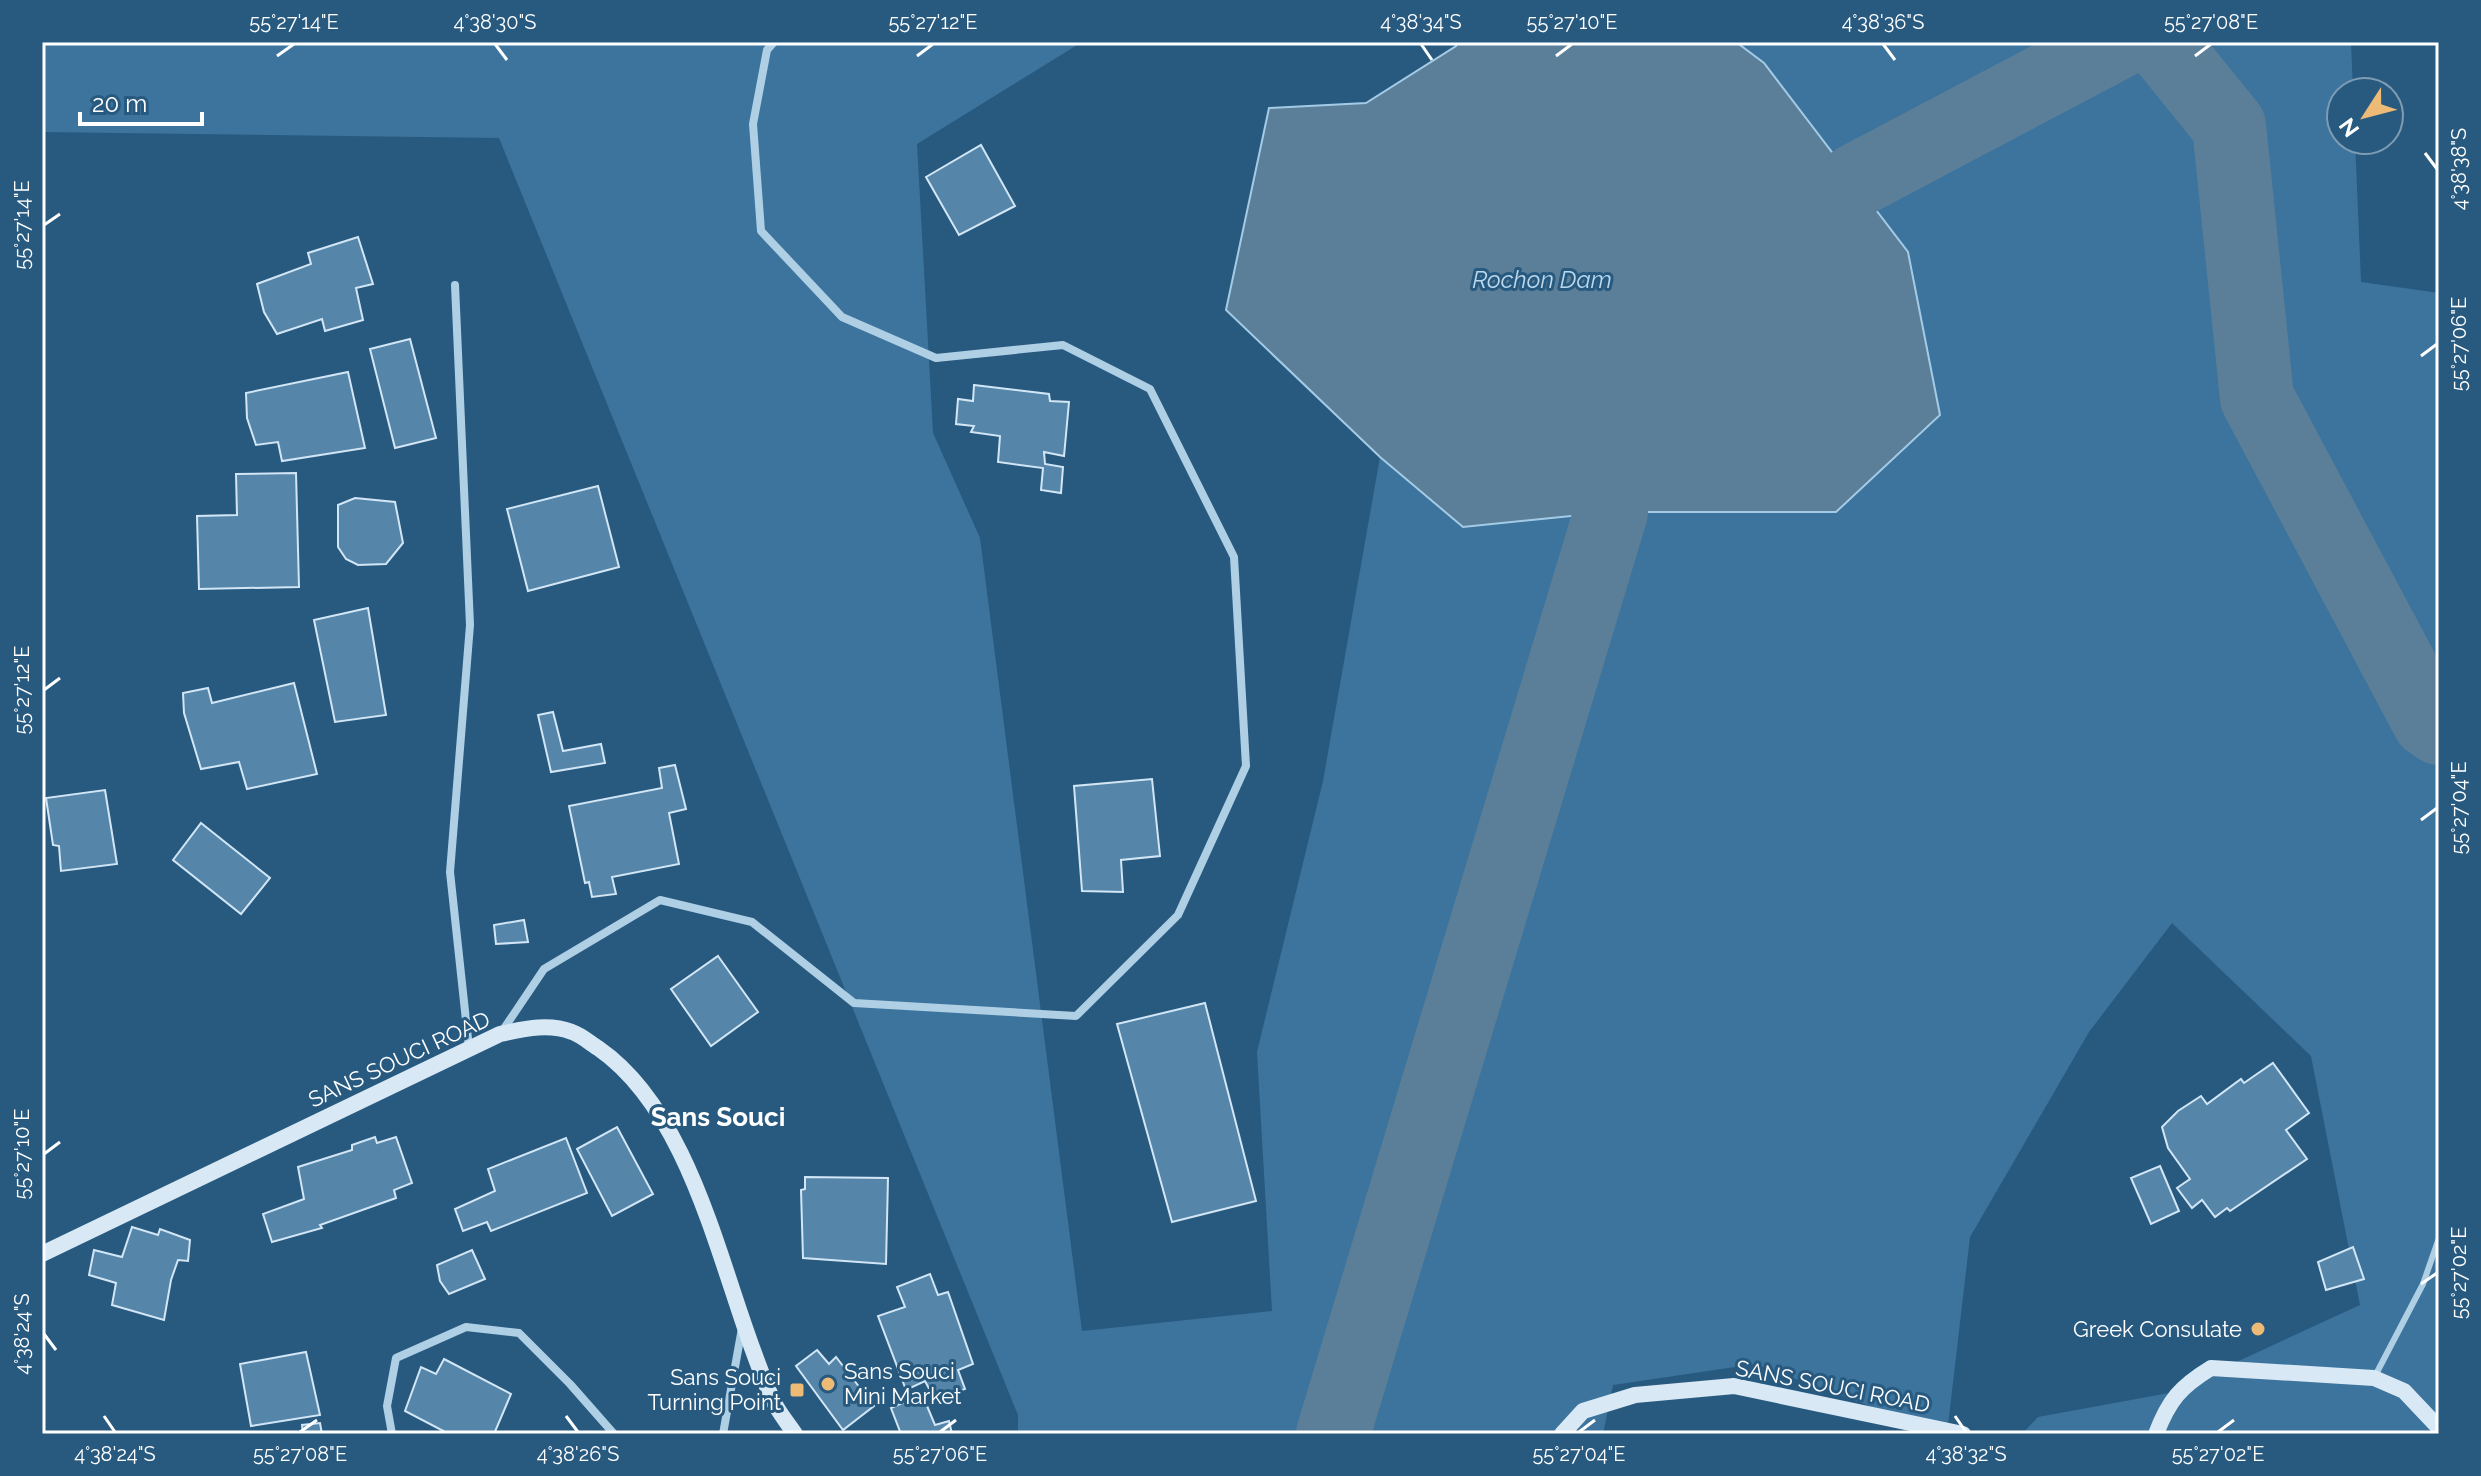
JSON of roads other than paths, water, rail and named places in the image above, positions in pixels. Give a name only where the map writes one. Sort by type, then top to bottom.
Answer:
[{"type":"main road","name":"SANS SOUCI ROAD","points":[[42,1254],[500,1034],[539,1026],[573,1032],[610,1057],[644,1092],[676,1144],[694,1184],[773,1402],[795,1434]]},
{"type":"main road","points":[[2156,1434],[2168,1404],[2188,1382],[2211,1368],[2374,1378],[2404,1391],[2439,1428]]},
{"type":"main road","name":"SANS SOUCI ROAD","points":[[1562,1434],[1583,1411],[1635,1395],[1734,1386],[1963,1434]]},
{"type":"street","points":[[500,1034],[544,969],[660,900],[752,922],[854,1003],[1076,1016],[1178,915],[1246,766],[1234,557],[1150,389],[1063,345],[936,358],[842,317],[761,231],[753,124],[767,50],[774,42]]},
{"type":"street","points":[[455,285],[470,625],[450,872],[469,1048]]},
{"type":"street","points":[[723,1434],[743,1324]]},
{"type":"street","points":[[392,1434],[387,1406],[396,1358],[466,1327],[519,1333],[614,1434]]},
{"type":"lane","points":[[2374,1378],[2423,1284],[2439,1238]]},
{"type":"water","name":"Rochon Dam","points":[[1457,42],[1736,42],[1764,63],[1908,252],[1940,415],[1836,512],[1611,512],[1463,527],[1380,457],[1226,310],[1269,108],[1366,103],[1456,46]]},
{"type":"waterway","points":[[1855,181],[2118,42]]},
{"type":"waterway","points":[[2161,42],[2229,126],[2257,398],[2429,721],[2439,728]]},
{"type":"waterway","points":[[1333,1434],[1611,512]]},
{"type":"place","name":"Greek Consulate","points":[[2258,1329]]},
{"type":"place","name":"Sans Souci Mini Market","points":[[828,1384]]},
{"type":"place","name":"Sans Souci Turning Point","points":[[797,1390]]},
{"type":"district","name":"Sans Souci","points":[[718,1117]]}]
